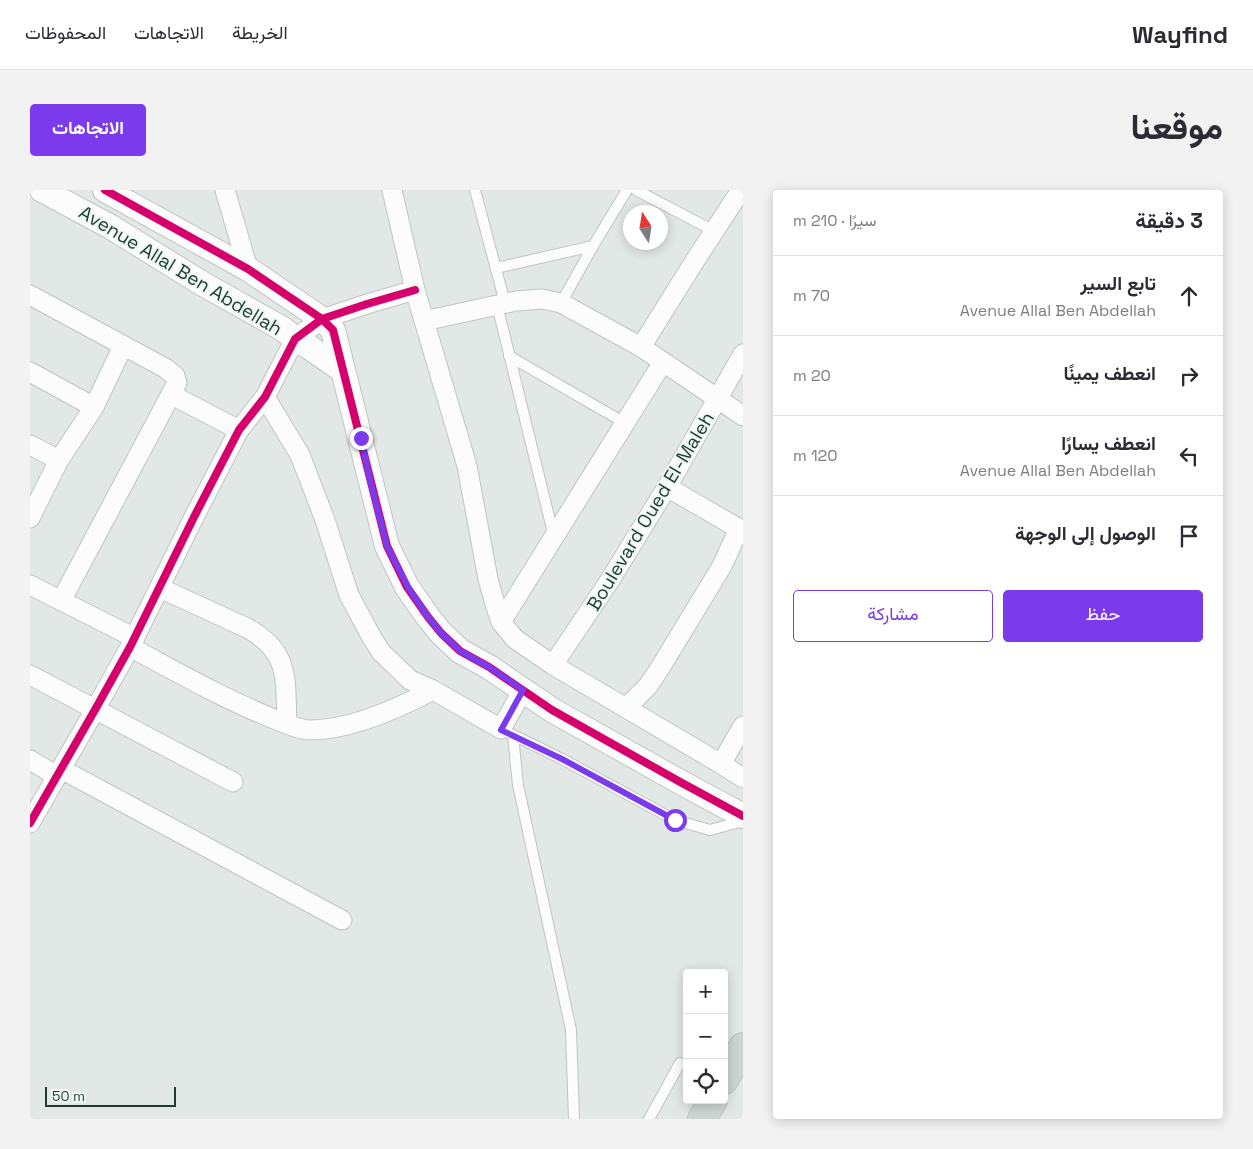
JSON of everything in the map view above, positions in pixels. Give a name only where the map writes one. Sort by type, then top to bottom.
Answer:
[{"type":"main road","points":[[728,1073],[743,1047]]},
{"type":"main road","points":[[702,1119],[711,1104]]},
{"type":"street","name":"Avenue Allal Ben Abdellah","points":[[42,190],[110,227],[203,284],[283,329],[342,370]]},
{"type":"street","name":"Avenue Allal Ben Abdellah","points":[[105,190],[248,269],[322,319],[333,330],[387,546],[408,587],[441,633],[460,651],[489,667],[552,710],[743,816]]},
{"type":"street","points":[[225,190],[248,269]]},
{"type":"street","points":[[392,190],[415,290],[467,466],[488,579],[494,604],[502,622],[515,639],[553,665],[743,778]]},
{"type":"street","points":[[641,347],[741,190]]},
{"type":"street","points":[[30,823],[132,643],[239,430],[265,397],[295,339],[322,319],[415,290]]},
{"type":"street","points":[[30,295],[172,372],[177,383],[61,601]]},
{"type":"street","points":[[424,322],[501,304],[542,299],[561,303],[641,347],[743,416]]},
{"type":"street","points":[[30,516],[59,460],[94,407],[123,346]]},
{"type":"street","name":"Boulevard Oued El-Maleh","points":[[553,665],[610,580],[667,487],[743,354]]},
{"type":"street","points":[[502,622],[663,362]]},
{"type":"street","points":[[30,372],[94,407]]},
{"type":"street","points":[[172,395],[239,430]]},
{"type":"street","points":[[265,397],[300,455],[325,520],[349,596],[370,636],[381,652],[410,680],[433,690],[507,732],[523,690]]},
{"type":"street","points":[[30,445],[59,460]]},
{"type":"street","points":[[626,708],[648,686],[660,668],[722,566],[741,530],[667,487]]},
{"type":"street","points":[[30,585],[239,704],[287,724],[309,730],[332,728],[356,722],[406,704],[433,690]]},
{"type":"street","points":[[160,588],[247,628],[268,642],[281,661],[285,677],[287,724]]},
{"type":"street","points":[[30,674],[234,782]]},
{"type":"street","points":[[721,764],[743,726]]},
{"type":"street","points":[[30,760],[59,772],[342,920]]},
{"type":"lane","points":[[475,190],[496,268],[509,356],[554,538]]},
{"type":"lane","points":[[561,303],[627,190]]},
{"type":"lane","points":[[636,190],[714,231]]},
{"type":"lane","points":[[496,268],[593,246]]},
{"type":"lane","points":[[509,356],[625,423]]},
{"type":"lane","points":[[507,732],[562,759],[675,820],[710,830],[743,821]]},
{"type":"lane","points":[[507,732],[571,1030],[574,1119]]},
{"type":"lane","points":[[649,1119],[680,1063]]},
{"type":"cycle path","points":[[105,190],[248,269],[322,319],[333,330],[387,546],[407,587],[441,633],[460,651],[489,667],[552,710],[743,816]]},
{"type":"cycle path","points":[[30,823],[130,647],[239,430],[265,397],[295,339],[322,319],[415,290]]},
{"type":"route","points":[[361,438],[387,546],[408,587],[441,633],[460,651],[489,667],[523,690],[501,730],[562,759],[675,820]]}]
